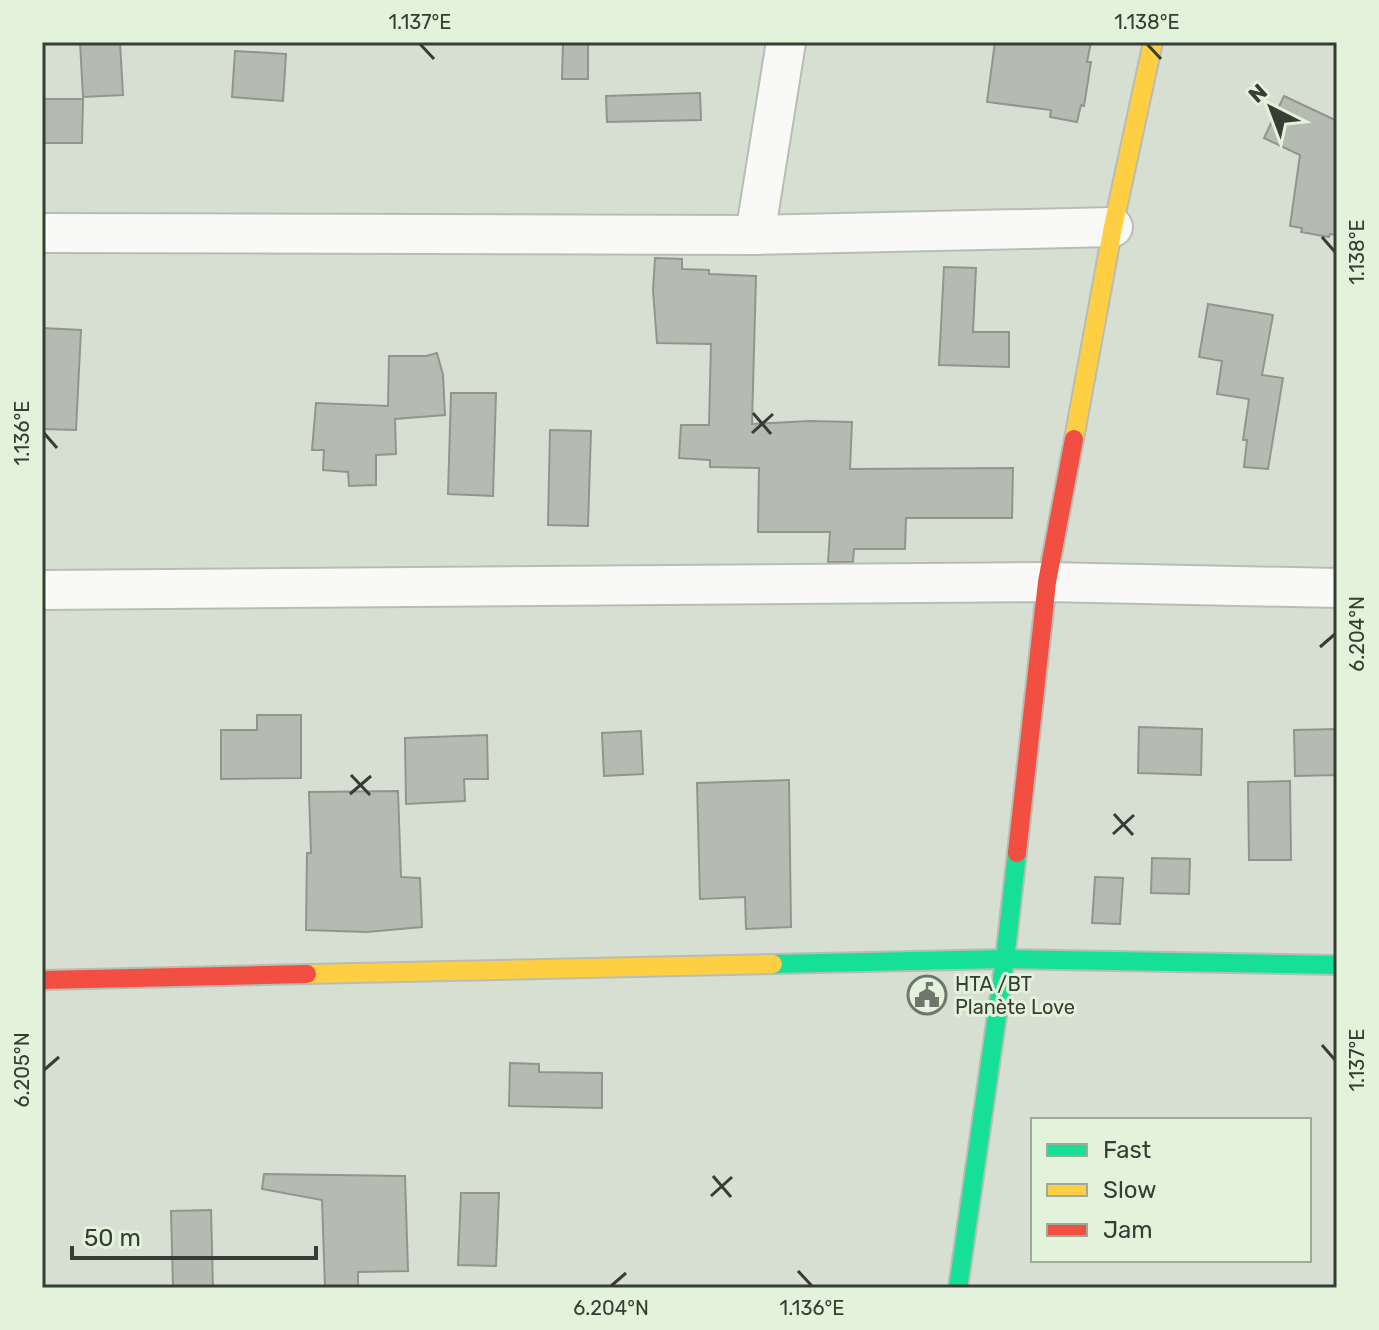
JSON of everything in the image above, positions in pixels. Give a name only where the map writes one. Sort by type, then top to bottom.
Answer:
[{"type":"street","points":[[755,235],[786,42]]},
{"type":"street","points":[[958,1288],[1005,959],[1047,582],[1113,227],[1153,42]]},
{"type":"street","points":[[42,233],[755,235],[1113,227]]},
{"type":"street","points":[[42,590],[1047,582],[1337,588]]},
{"type":"street","points":[[42,980],[1005,959],[1337,965]]},
{"type":"building","points":[[80,42],[120,42],[123,95],[83,97]]},
{"type":"building","points":[[563,42],[588,42],[588,79],[562,79]]},
{"type":"building","points":[[995,42],[1091,42],[1084,106],[1081,105],[1077,122],[1050,117],[1051,110],[987,102]]},
{"type":"building","points":[[235,51],[286,54],[283,101],[232,97]]},
{"type":"building","points":[[700,93],[701,120],[607,122],[606,96]]},
{"type":"building","points":[[1284,96],[1337,121],[1337,235],[1330,234],[1329,237],[1301,232],[1302,228],[1290,226],[1300,155],[1264,138]]},
{"type":"building","points":[[42,99],[83,99],[82,143],[42,143]]},
{"type":"building","points":[[655,258],[682,259],[682,269],[709,270],[709,274],[756,276],[752,424],[852,422],[850,469],[1013,468],[1012,518],[906,518],[905,549],[854,549],[853,562],[828,562],[830,532],[758,532],[759,468],[710,467],[710,460],[679,458],[681,425],[709,425],[711,344],[657,343],[653,290]]},
{"type":"building","points":[[944,267],[976,268],[973,332],[1009,332],[1009,367],[939,365]]},
{"type":"building","points":[[1208,304],[1273,315],[1262,375],[1283,378],[1268,469],[1244,467],[1247,440],[1243,440],[1249,399],[1217,394],[1222,361],[1199,357]]},
{"type":"building","points":[[42,328],[81,330],[76,430],[42,429]]},
{"type":"building","points":[[437,353],[443,375],[445,415],[395,419],[396,454],[376,455],[376,485],[349,486],[348,472],[323,470],[324,450],[312,450],[316,403],[388,406],[389,356]]},
{"type":"building","points":[[451,393],[496,393],[493,496],[448,494]]},
{"type":"building","points":[[550,430],[591,431],[588,526],[548,525]]},
{"type":"building","points":[[257,715],[301,715],[301,778],[221,779],[221,730],[257,730]]},
{"type":"building","points":[[1139,727],[1202,729],[1201,775],[1138,773]]},
{"type":"building","points":[[1337,729],[1337,775],[1295,776],[1294,730]]},
{"type":"building","points":[[641,731],[643,774],[604,776],[602,733]]},
{"type":"building","points":[[487,735],[488,779],[464,779],[465,801],[406,804],[405,738]]},
{"type":"building","points":[[789,780],[791,927],[746,929],[745,897],[700,899],[697,783]]},
{"type":"building","points":[[1290,781],[1291,860],[1249,860],[1248,782]]},
{"type":"building","points":[[398,791],[401,877],[420,878],[422,927],[367,932],[306,930],[307,853],[311,853],[309,792]]},
{"type":"building","points":[[1152,858],[1190,859],[1189,894],[1151,893]]},
{"type":"building","points":[[1095,877],[1123,878],[1120,924],[1092,923]]},
{"type":"building","points":[[510,1063],[539,1064],[539,1072],[602,1073],[602,1108],[509,1106]]},
{"type":"building","points":[[264,1174],[405,1176],[408,1271],[358,1272],[358,1288],[325,1288],[322,1200],[262,1189]]},
{"type":"building","points":[[461,1193],[499,1193],[496,1266],[458,1265]]},
{"type":"building","points":[[211,1210],[213,1288],[173,1288],[171,1211]]},
{"type":"traffic: fast","points":[[958,1288],[1017,853]]},
{"type":"traffic: fast","points":[[773,964],[1005,959],[1337,965]]},
{"type":"traffic: slow","points":[[1074,439],[1113,227],[1153,42]]},
{"type":"traffic: slow","points":[[307,974],[773,964]]},
{"type":"traffic: jam","points":[[1017,853],[1047,582],[1074,439]]},
{"type":"traffic: jam","points":[[42,980],[307,974]]},
{"type":"place","name":"HTA /BT Planète Love","points":[[927,995]]}]
